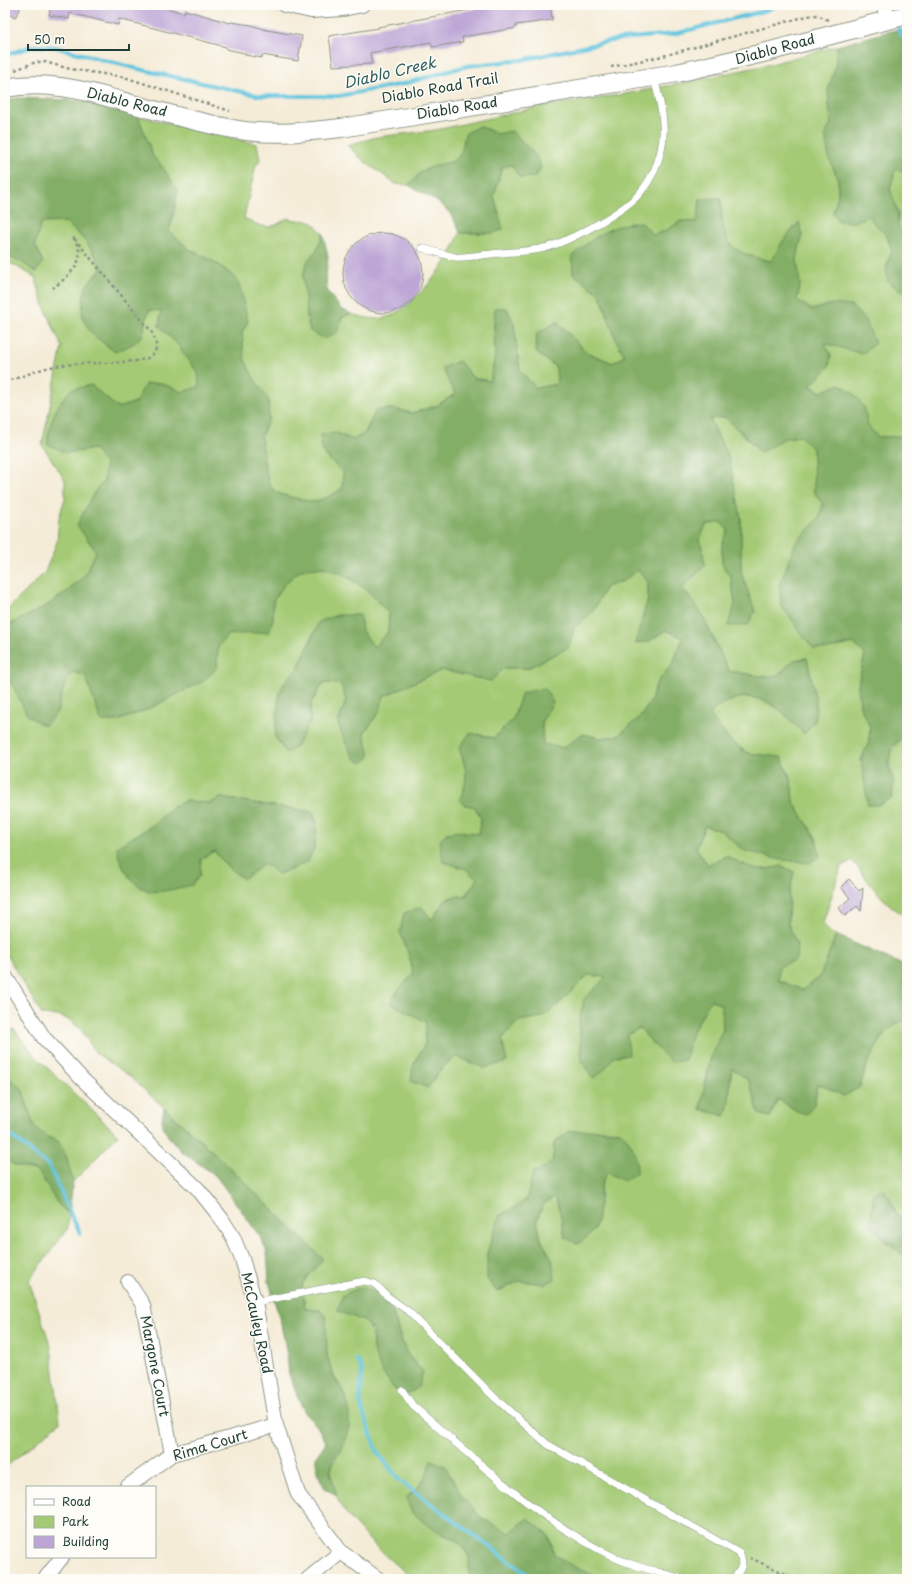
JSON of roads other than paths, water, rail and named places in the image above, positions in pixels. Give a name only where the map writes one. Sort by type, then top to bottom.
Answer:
[{"type":"street","points":[[284,5],[311,11],[343,9],[362,5]]},
{"type":"street","name":"Diablo Road","points":[[7,80],[28,85],[64,87],[227,128],[283,134],[341,128],[654,77],[751,56],[886,12],[907,14]]},
{"type":"street","name":"McCauley Road","points":[[5,976],[44,1038],[82,1079],[198,1189],[221,1218],[233,1237],[242,1259],[255,1302],[276,1425],[298,1494],[341,1552],[378,1579]]},
{"type":"street","name":"Margone Court","points":[[128,1282],[143,1305],[172,1454]]},
{"type":"street","name":"Rima Court","points":[[128,1486],[172,1454],[276,1425]]},
{"type":"street","points":[[308,1579],[341,1552]]},
{"type":"street","points":[[45,1579],[61,1558]]},
{"type":"lane","points":[[422,248],[456,257],[539,249],[557,244],[611,215],[629,202],[639,194],[646,183],[657,163],[661,149],[663,134],[661,108],[654,77]]},
{"type":"lane","points":[[255,1302],[354,1283],[365,1282],[375,1284],[387,1296],[408,1311],[495,1398],[547,1444],[739,1554],[742,1560],[742,1565],[739,1572],[732,1579]]},
{"type":"lane","points":[[402,1390],[413,1406],[522,1498],[574,1536],[618,1559],[683,1579]]},
{"type":"waterway","name":"Diablo Creek","points":[[5,55],[34,46],[55,47],[134,68],[261,96],[339,96],[403,84],[467,66],[521,60],[620,39],[674,34],[767,10],[779,5]]},
{"type":"waterway","name":"Diablo Creek","points":[[898,28],[901,35],[907,38]]},
{"type":"waterway","points":[[5,1131],[49,1166],[80,1234]]},
{"type":"waterway","points":[[357,1360],[362,1370],[360,1401],[365,1419],[378,1453],[400,1481],[534,1579]]}]
